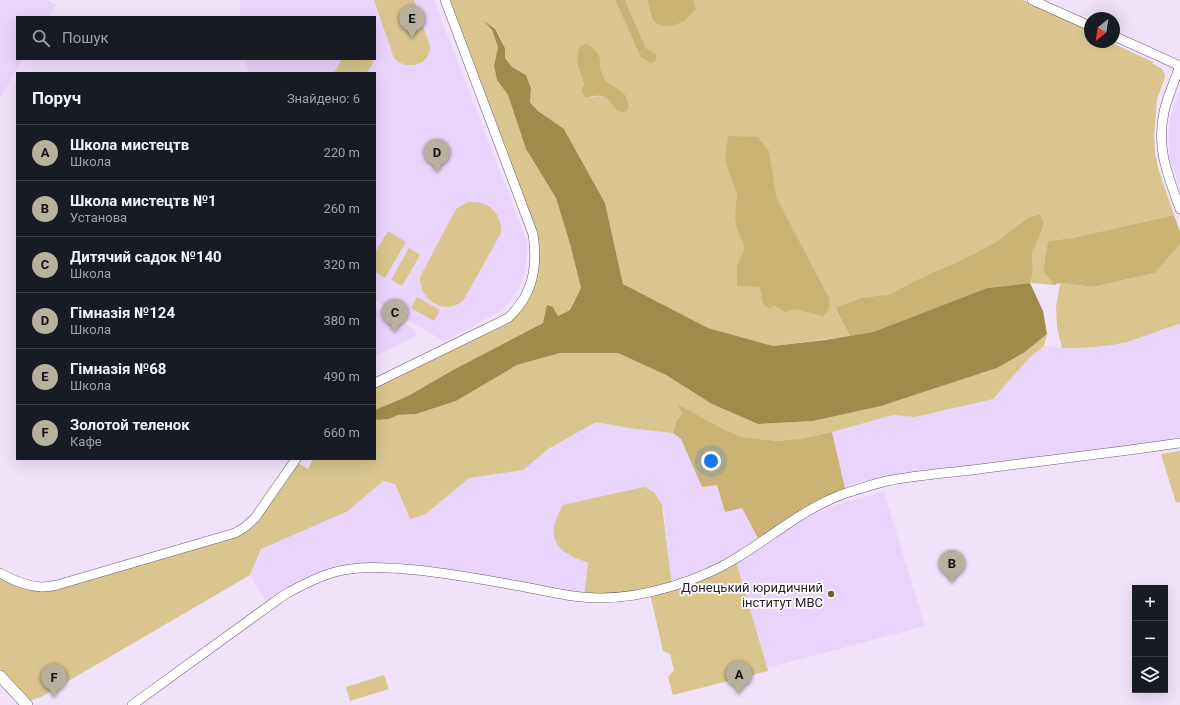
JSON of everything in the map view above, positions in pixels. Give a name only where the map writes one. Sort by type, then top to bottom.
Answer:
[{"type":"main road","points":[[0,676],[27,705]]},
{"type":"street","points":[[376,383],[508,318],[521,304],[527,294],[534,275],[535,249],[533,234],[445,0]]},
{"type":"street","points":[[1032,0],[1084,23]]},
{"type":"street","points":[[1120,39],[1180,66],[1164,112],[1161,136],[1165,167],[1180,209]]},
{"type":"street","points":[[132,705],[284,595],[310,581],[336,572],[375,567],[461,576],[584,597],[616,597],[642,594],[703,576],[736,559],[799,516],[823,502],[886,481],[1180,443]]},
{"type":"street","points":[[0,574],[26,584],[40,587],[57,585],[235,533],[255,518],[295,460]]},
{"type":"shaded area","points":[[0,0],[48,0],[56,5],[49,16],[16,16],[16,60],[22,60],[0,97]]},
{"type":"shaded area","points":[[241,0],[434,0],[527,242],[525,273],[518,290],[501,311],[444,341],[376,301],[376,72],[248,72],[244,60],[376,60],[376,16],[240,16]]},
{"type":"shaded area","points":[[374,0],[414,0],[430,46],[429,53],[422,62],[411,65],[399,62],[394,58]]},
{"type":"shaded area","points":[[450,0],[615,0],[640,56],[650,50],[646,48],[625,0],[647,0],[652,19],[678,24],[685,21],[696,9],[694,0],[1023,0],[1084,27],[1084,48],[1120,48],[1120,47],[1153,62],[1153,64],[1162,69],[1164,73],[1165,77],[1157,99],[1154,135],[1155,154],[1159,171],[1174,215],[1072,238],[1048,241],[1043,271],[1054,285],[1030,283],[1033,273],[1032,253],[1044,222],[1040,214],[1027,218],[999,240],[972,255],[912,282],[891,294],[861,298],[835,309],[850,336],[773,346],[708,328],[623,284],[605,203],[564,129],[538,111],[530,101],[531,88],[526,75],[512,67],[505,58],[505,48],[501,39],[495,29],[486,23],[492,30],[498,47],[494,66],[497,80],[508,95],[526,149],[556,198],[581,288],[570,310],[558,316],[553,307],[543,323],[453,370],[408,396],[376,410],[376,387],[503,326],[518,314],[539,249]],"holes":[[[600,60],[600,68],[606,81],[620,90],[629,108],[624,112],[618,111],[605,97],[591,97],[581,90],[584,84],[582,74]]]},
{"type":"shaded area","points":[[615,0],[625,0],[646,48],[656,54],[656,60],[651,64],[640,56]]},
{"type":"shaded area","points":[[647,0],[694,0],[696,9],[685,21],[667,26],[659,25],[652,19]]},
{"type":"shaded area","points":[[484,21],[495,29],[505,48],[505,58],[512,67],[526,75],[531,88],[530,102],[538,111],[564,129],[605,203],[623,284],[708,328],[773,346],[825,340],[873,332],[987,288],[1030,283],[1043,311],[1047,334],[1025,352],[997,368],[881,406],[813,421],[758,424],[712,404],[666,375],[618,353],[560,353],[517,365],[456,401],[416,414],[398,415],[389,419],[377,420],[376,410],[408,396],[453,370],[543,323],[547,305],[553,307],[558,316],[570,310],[581,288],[556,198],[526,149],[508,95],[497,80],[494,66],[498,47],[492,30]]},
{"type":"shaded area","points":[[587,43],[598,53],[600,68],[606,81],[626,96],[629,108],[625,112],[618,111],[606,98],[602,96],[585,97],[581,90],[584,84],[577,61],[579,48]]},
{"type":"shaded area","points":[[341,60],[374,61],[368,72],[335,72]]},
{"type":"shaded area","points":[[1180,89],[1180,188],[1170,160],[1169,131],[1170,119]]},
{"type":"shaded area","points":[[728,136],[758,137],[769,151],[776,197],[829,298],[829,308],[823,316],[795,309],[785,312],[776,306],[768,308],[763,304],[760,287],[737,286],[737,266],[745,248],[738,232],[735,219],[737,193],[725,161]]},
{"type":"shaded area","points":[[468,202],[482,203],[492,209],[499,220],[501,233],[463,301],[448,307],[441,306],[428,299],[421,285],[420,277],[456,209]]},
{"type":"shaded area","points":[[1040,214],[1044,222],[1032,253],[1033,273],[1030,283],[987,288],[873,332],[850,336],[835,308],[861,298],[891,294],[912,282],[972,255],[999,240],[1027,218]]},
{"type":"shaded area","points":[[1174,215],[1180,232],[1180,244],[1155,273],[1093,287],[1060,283],[1054,285],[1043,271],[1048,241],[1072,238]]},
{"type":"shaded area","points":[[388,231],[406,242],[385,278],[376,273],[376,251]]},
{"type":"shaded area","points":[[1180,244],[1180,324],[1113,345],[1062,348],[1057,327],[1056,307],[1060,283],[1093,287],[1155,273]]},
{"type":"shaded area","points":[[409,248],[420,255],[402,286],[391,280]]},
{"type":"shaded area","points":[[417,297],[440,310],[434,321],[411,308]]},
{"type":"shaded area","points":[[376,308],[414,329],[416,336],[376,356]]},
{"type":"shaded area","points":[[1180,324],[1180,443],[886,481],[846,493],[832,432],[893,415],[915,417],[993,399],[1029,358],[1044,346],[1062,348],[1130,341],[1167,327]]},
{"type":"shaded area","points":[[1047,334],[1044,346],[1029,358],[993,399],[915,417],[893,415],[805,438],[778,441],[742,437],[725,430],[678,405],[682,413],[676,422],[673,433],[629,428],[596,422],[548,449],[523,470],[469,478],[426,514],[410,519],[395,484],[383,481],[348,511],[261,549],[250,575],[41,697],[29,701],[0,669],[0,578],[7,582],[40,591],[236,536],[298,463],[308,469],[312,460],[376,460],[376,418],[377,420],[389,419],[398,415],[416,414],[456,401],[517,365],[560,353],[618,353],[666,375],[712,404],[758,424],[813,421],[881,406],[997,368],[1025,352]]},
{"type":"shaded area","points":[[677,404],[725,430],[742,437],[778,441],[805,438],[832,432],[846,493],[760,542],[742,508],[725,512],[717,485],[702,487],[681,439],[673,433],[676,422],[682,413]]},
{"type":"shaded area","points":[[596,422],[629,428],[673,433],[681,439],[702,487],[717,485],[742,508],[760,542],[742,555],[672,586],[664,511],[654,492],[644,487],[567,554],[588,563],[584,597],[414,570],[336,572],[268,605],[250,575],[261,549],[347,511],[383,481],[395,484],[410,519],[426,514],[469,478],[523,470],[548,449]]},
{"type":"shaded area","points":[[1180,451],[1180,502],[1176,503],[1161,454]]},
{"type":"shaded area","points":[[644,487],[654,492],[662,505],[672,586],[642,594],[584,597],[588,563],[567,554],[557,544],[554,527],[560,510],[563,505]]},
{"type":"shaded area","name":"Донецький юридичний інститут МВС","points":[[884,492],[925,626],[767,668],[736,561],[764,543],[830,507]]},
{"type":"shaded area","points":[[736,561],[768,671],[673,695],[668,677],[674,670],[670,654],[663,651],[651,598],[652,595]]},
{"type":"shaded area","points":[[384,675],[389,689],[350,701],[346,687]]},
{"type":"place","name":"Гімназія №68","points":[[412,38]]},
{"type":"place","name":"Гімназія №124","points":[[437,172]]},
{"type":"place","name":"Дитячий садок №140","points":[[395,332]]},
{"type":"place","name":"Школа мистецтв №1","points":[[952,583]]},
{"type":"place","name":"Донецький юридичний інститут МВС","points":[[831,594]]},
{"type":"place","name":"Школа мистецтв","points":[[739,694]]},
{"type":"place","name":"Золотой теленок","points":[[54,697]]}]
